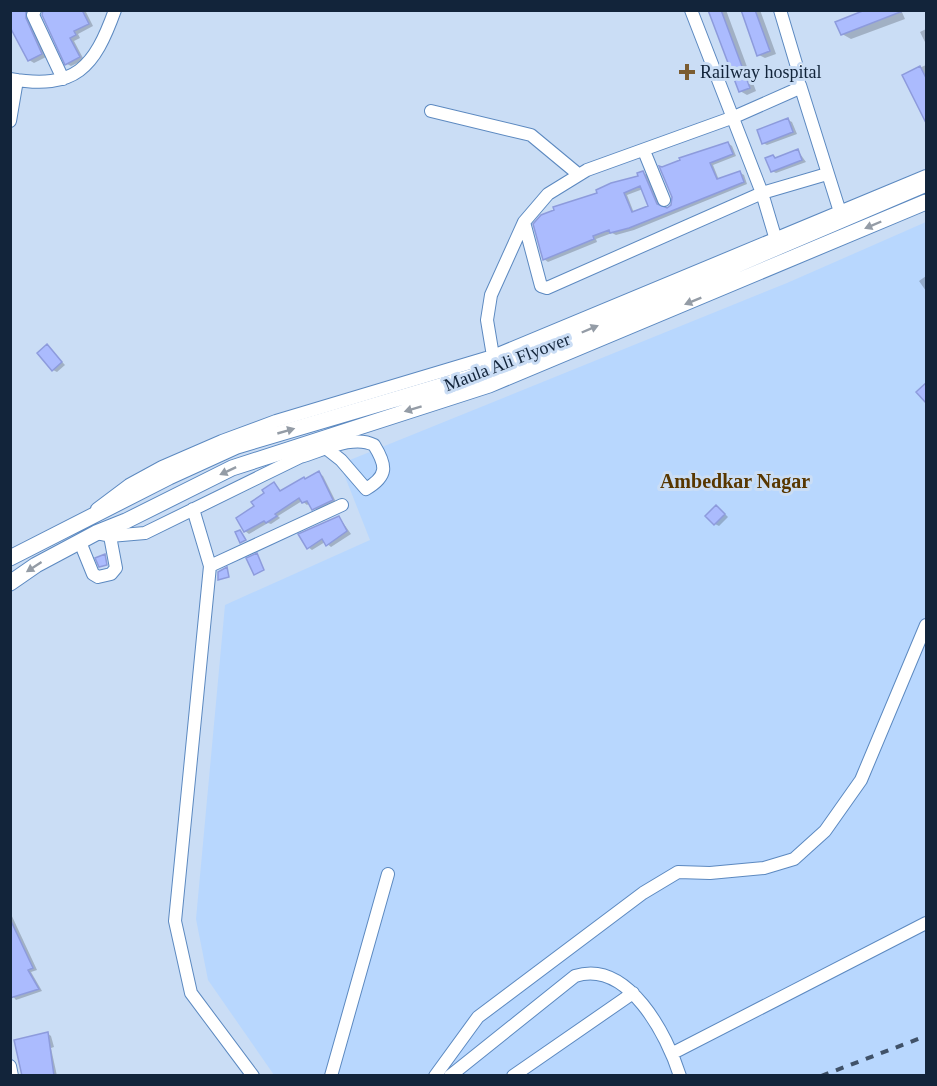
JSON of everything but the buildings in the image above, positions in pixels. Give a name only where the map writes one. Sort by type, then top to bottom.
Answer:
[{"type":"main road","name":"Maula Ali Flyover","points":[[10,558],[237,446],[484,373],[927,184]]},
{"type":"main road","name":"Maula Ali Flyover","points":[[10,583],[36,565],[80,542],[103,534],[232,468],[489,385],[927,202]]},
{"type":"main road","points":[[50,537],[60,553]]},
{"type":"street","points":[[35,10],[33,15],[63,79]]},
{"type":"street","points":[[10,121],[14,79],[63,79],[92,61],[103,41],[115,10]]},
{"type":"street","points":[[691,10],[734,117],[762,193],[776,240]]},
{"type":"street","points":[[780,10],[800,77],[800,85],[840,212]]},
{"type":"street","points":[[493,356],[487,310],[502,265],[524,222],[548,194],[578,174],[734,117],[789,93],[800,85]]},
{"type":"street","points":[[431,111],[531,135],[578,174]]},
{"type":"street","points":[[644,151],[664,200]]},
{"type":"street","points":[[524,222],[542,286],[547,288],[762,193],[827,174]]},
{"type":"street","points":[[82,521],[111,498],[145,476],[222,441],[276,420],[493,356],[927,176]]},
{"type":"street","points":[[80,542],[93,573],[98,577],[111,574],[116,568],[103,534],[145,533],[300,457],[327,449],[357,441],[374,445],[384,464],[379,482],[366,489],[341,460],[327,449]]},
{"type":"street","points":[[210,566],[342,505]]},
{"type":"street","points":[[193,509],[210,566],[175,921],[191,993],[253,1076]]},
{"type":"street","points":[[435,1076],[478,1017],[642,893],[678,872],[710,873],[764,868],[794,859],[825,831],[861,780],[927,625]]},
{"type":"street","points":[[331,1076],[387,874]]},
{"type":"street","points":[[673,1053],[927,923]]},
{"type":"street","points":[[450,1076],[575,976],[603,974],[613,978],[633,993],[673,1053],[680,1076]]},
{"type":"street","points":[[513,1076],[633,993]]},
{"type":"street","points":[[10,1066],[12,1076]]},
{"type":"shaded area","points":[[926,222],[926,1075],[274,1075],[208,980],[196,919],[225,605],[370,540],[340,464],[787,283]]},
{"type":"railway","points":[[821,1076],[926,1036]]},
{"type":"place","name":"Railway hospital","points":[[687,72]]},
{"type":"district","name":"Ambedkar Nagar","points":[[735,481]]}]
